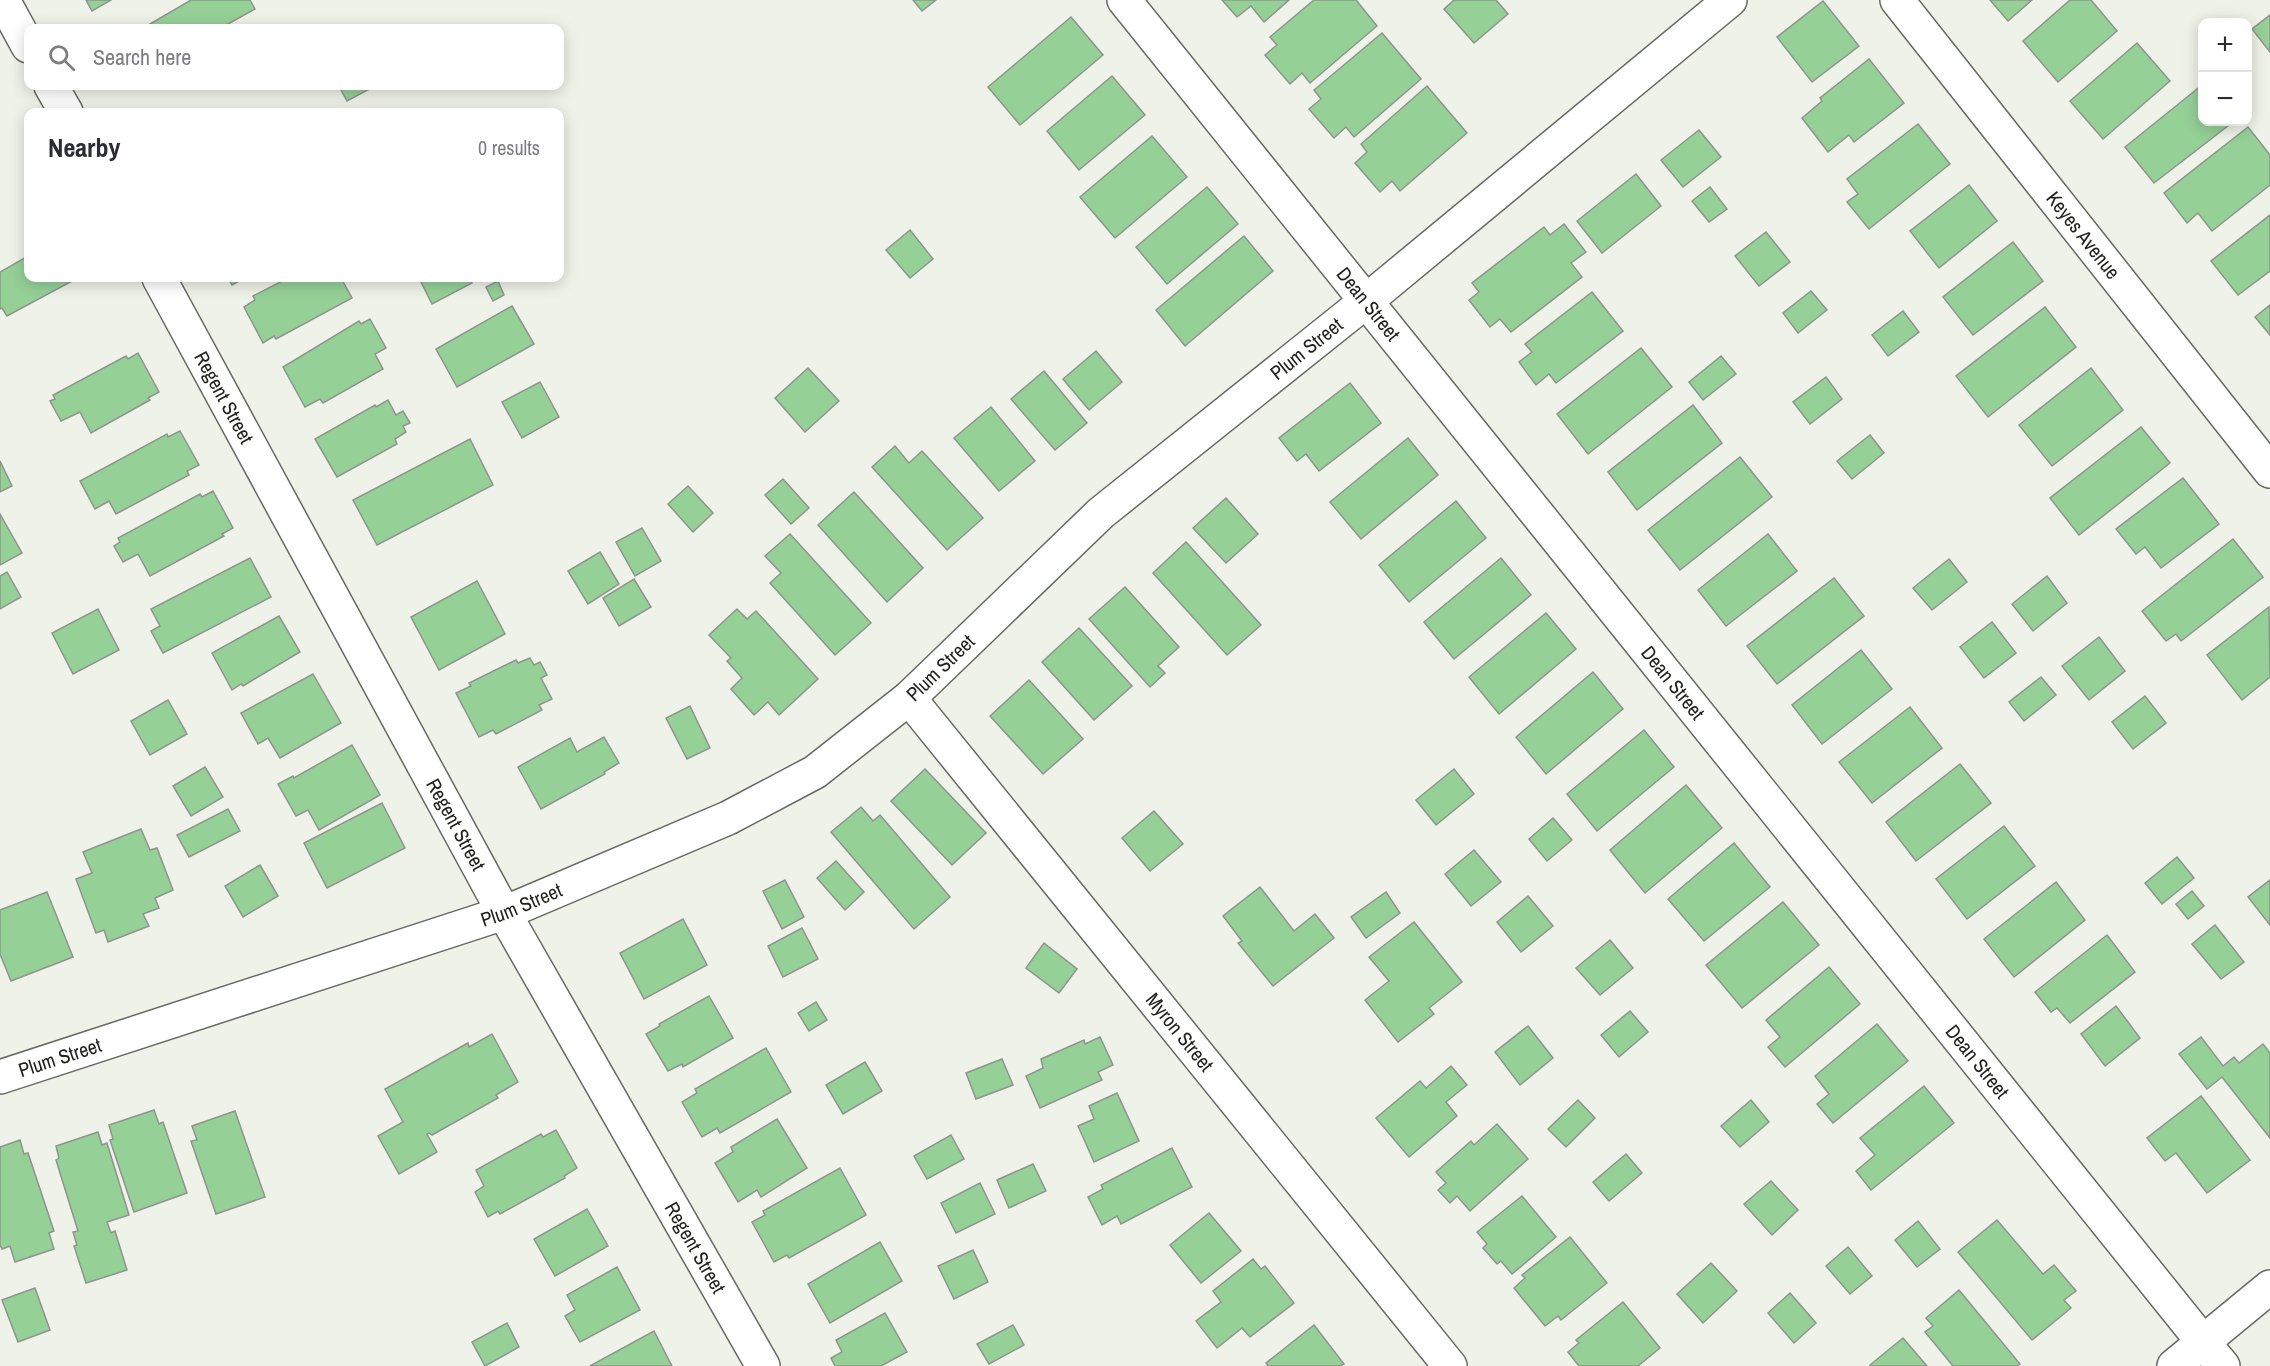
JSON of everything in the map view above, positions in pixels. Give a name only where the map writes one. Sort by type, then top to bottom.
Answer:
[{"type":"street","points":[[3,0],[24,39]]},
{"type":"street","name":"Dean Street","points":[[1124,0],[2213,1354]]},
{"type":"street","name":"Plum Street","points":[[0,1077],[504,913],[728,818],[815,772],[909,698],[1101,513],[1365,302],[1730,0]]},
{"type":"street","name":"Keyes Avenue","points":[[1897,0],[2270,471]]},
{"type":"street","points":[[53,90],[64,108]]},
{"type":"street","name":"Regent Street","points":[[161,282],[504,913],[764,1366]]},
{"type":"street","name":"Myron Street","points":[[909,698],[1450,1366]]},
{"type":"street","points":[[2174,1366],[2213,1354],[2270,1287]]},
{"type":"building","points":[[86,0],[111,0],[92,11]]},
{"type":"building","points":[[191,0],[250,0],[255,9],[228,24],[150,24]]},
{"type":"building","points":[[913,0],[936,0],[922,11]]},
{"type":"building","points":[[1222,0],[1289,0],[1264,22],[1251,6],[1237,17]]},
{"type":"building","points":[[1314,0],[1356,0],[1377,26],[1310,83],[1302,73],[1290,84],[1265,55],[1277,45],[1270,37]]},
{"type":"building","points":[[1454,0],[1496,0],[1508,14],[1474,43],[1444,9]]},
{"type":"building","points":[[1990,0],[2032,0],[2008,21]]},
{"type":"building","points":[[2070,0],[2091,0],[2117,31],[2058,82],[2023,41]]},
{"type":"building","points":[[1823,1],[1859,46],[1812,82],[1777,37]]},
{"type":"building","points":[[2270,15],[2270,52],[2252,29]]},
{"type":"building","points":[[1071,17],[1103,55],[1020,125],[988,87]]},
{"type":"building","points":[[1382,33],[1421,79],[1354,137],[1346,127],[1334,138],[1309,109],[1321,99],[1314,90]]},
{"type":"building","points":[[2137,43],[2170,81],[2103,139],[2070,101]]},
{"type":"building","points":[[1869,59],[1904,103],[1854,142],[1849,135],[1828,152],[1802,118],[1822,101],[1820,98]]},
{"type":"building","points":[[1112,76],[1145,115],[1079,170],[1047,131]]},
{"type":"building","points":[[1427,86],[1467,133],[1400,191],[1392,181],[1380,192],[1355,163],[1367,152],[1361,144]]},
{"type":"building","points":[[2198,88],[2198,126],[2228,126],[2154,183],[2125,147]]},
{"type":"building","points":[[341,90],[368,90],[347,101]]},
{"type":"building","points":[[1918,124],[1950,164],[1869,229],[1847,202],[1858,194],[1847,179]]},
{"type":"building","points":[[2248,127],[2270,155],[2270,185],[2212,231],[2198,213],[2187,223],[2164,193]]},
{"type":"building","points":[[1699,130],[1721,157],[1683,187],[1661,160]]},
{"type":"building","points":[[1152,136],[1187,177],[1115,238],[1080,197]]},
{"type":"building","points":[[1636,174],[1661,206],[1602,253],[1577,221]]},
{"type":"building","points":[[1969,185],[1997,221],[1939,268],[1910,231]]},
{"type":"building","points":[[1207,187],[1238,224],[1167,284],[1136,247]]},
{"type":"building","points":[[1710,187],[1727,209],[1709,222],[1692,201]]},
{"type":"building","points":[[2270,215],[2270,271],[2238,295],[2211,261]]},
{"type":"building","points":[[1564,224],[1586,252],[1571,263],[1582,277],[1511,332],[1500,319],[1490,327],[1469,300],[1479,292],[1472,283],[1544,227],[1550,235]]},
{"type":"building","points":[[910,230],[933,259],[910,278],[886,250]]},
{"type":"building","points":[[1766,232],[1790,262],[1759,286],[1735,256]]},
{"type":"building","points":[[1244,236],[1273,271],[1185,346],[1156,310]]},
{"type":"building","points":[[2013,242],[2043,281],[1973,335],[1943,297]]},
{"type":"building","points":[[24,258],[24,282],[70,282],[7,316],[2,308],[0,309],[0,272]]},
{"type":"building","points":[[280,282],[343,282],[352,298],[276,339],[274,336],[263,343],[244,307],[255,300],[253,296]]},
{"type":"building","points":[[421,282],[472,283],[432,304]]},
{"type":"building","points":[[498,282],[504,295],[493,301],[486,287]]},
{"type":"building","points":[[1811,291],[1827,310],[1798,333],[1783,313]]},
{"type":"building","points":[[1592,292],[1623,331],[1556,383],[1549,374],[1536,385],[1519,362],[1532,352],[1525,344]]},
{"type":"building","points":[[2270,305],[2270,335],[2255,317]]},
{"type":"building","points":[[512,306],[534,344],[457,387],[436,349]]},
{"type":"building","points":[[2045,307],[2076,347],[1988,417],[1956,376]]},
{"type":"building","points":[[1903,311],[1919,332],[1888,356],[1872,335]]},
{"type":"building","points":[[370,319],[386,348],[375,354],[383,369],[323,403],[320,399],[305,407],[283,367],[359,321],[361,324]]},
{"type":"building","points":[[1641,348],[1672,387],[1588,454],[1557,414]]},
{"type":"building","points":[[1096,351],[1122,382],[1089,410],[1063,379]]},
{"type":"building","points":[[138,353],[159,392],[148,398],[150,400],[91,433],[80,412],[61,421],[50,401],[55,399],[53,395],[126,356],[128,359]]},
{"type":"building","points":[[1721,356],[1736,374],[1703,400],[1689,382]]},
{"type":"building","points":[[808,368],[839,401],[805,432],[775,398]]},
{"type":"building","points":[[2091,368],[2123,410],[2052,466],[2019,425]]},
{"type":"building","points":[[1044,371],[1087,423],[1055,450],[1011,399]]},
{"type":"building","points":[[1826,377],[1842,399],[1810,424],[1793,402]]},
{"type":"building","points":[[540,382],[559,417],[522,438],[502,402]]},
{"type":"building","points":[[1350,383],[1381,423],[1319,471],[1306,454],[1297,461],[1279,438]]},
{"type":"building","points":[[388,400],[396,415],[403,411],[410,423],[403,426],[406,432],[395,439],[397,444],[337,477],[315,439]]},
{"type":"building","points":[[1693,405],[1722,443],[1637,510],[1608,472]]},
{"type":"building","points":[[991,407],[1035,461],[999,491],[954,438]]},
{"type":"building","points":[[2141,427],[2170,463],[2079,535],[2050,498]]},
{"type":"building","points":[[180,431],[199,465],[187,471],[189,475],[116,514],[109,501],[95,509],[80,481],[167,434],[168,437]]},
{"type":"building","points":[[1870,435],[1884,453],[1852,479],[1837,461]]},
{"type":"building","points":[[1408,438],[1438,475],[1361,539],[1330,502]]},
{"type":"building","points":[[470,439],[493,485],[377,545],[353,500]]},
{"type":"building","points":[[895,446],[909,463],[922,451],[983,518],[947,550],[872,467]]},
{"type":"building","points":[[1740,457],[1772,497],[1680,570],[1648,530]]},
{"type":"building","points":[[0,461],[12,486],[0,492]]},
{"type":"building","points":[[2183,478],[2219,524],[2161,568],[2145,547],[2136,554],[2116,529]]},
{"type":"building","points":[[783,479],[809,508],[791,524],[765,495]]},
{"type":"building","points":[[688,486],[713,513],[693,532],[668,504]]},
{"type":"building","points":[[213,491],[233,528],[222,534],[224,536],[150,576],[138,554],[123,562],[114,546],[120,542],[118,538],[200,494],[202,497]]},
{"type":"building","points":[[854,492],[923,568],[887,602],[818,525]]},
{"type":"building","points":[[1226,498],[1258,534],[1226,563],[1193,528]]},
{"type":"building","points":[[1456,501],[1486,538],[1409,602],[1379,565]]},
{"type":"building","points":[[0,514],[22,553],[0,565]]},
{"type":"building","points":[[642,528],[661,561],[635,576],[616,542]]},
{"type":"building","points":[[790,534],[871,623],[835,655],[770,583],[781,573],[765,556]]},
{"type":"building","points":[[1768,534],[1797,571],[1726,626],[1698,590]]},
{"type":"building","points":[[2233,539],[2263,577],[2181,641],[2176,634],[2166,641],[2142,611]]},
{"type":"building","points":[[1186,542],[1261,625],[1227,655],[1153,573]]},
{"type":"building","points":[[600,552],[619,584],[588,604],[568,571]]},
{"type":"building","points":[[250,558],[271,597],[163,653],[151,631],[160,626],[151,609]]},
{"type":"building","points":[[1501,558],[1531,595],[1454,659],[1424,622]]},
{"type":"building","points":[[1949,559],[1967,582],[1932,610],[1913,588]]},
{"type":"building","points":[[7,572],[21,597],[0,609],[0,576]]},
{"type":"building","points":[[2047,576],[2067,603],[2033,631],[2012,604]]},
{"type":"building","points":[[1834,578],[1864,616],[1777,684],[1747,646]]},
{"type":"building","points":[[634,579],[651,607],[619,626],[603,598]]},
{"type":"building","points":[[477,581],[505,634],[439,670],[411,617]]},
{"type":"building","points":[[1125,587],[1179,647],[1158,666],[1165,673],[1150,687],[1089,619]]},
{"type":"building","points":[[2269,607],[2270,677],[2242,700],[2207,655]]},
{"type":"building","points":[[98,609],[119,650],[73,674],[52,633]]},
{"type":"building","points":[[737,609],[747,619],[756,611],[818,679],[779,715],[768,702],[754,715],[731,689],[742,678],[727,661],[731,658],[709,635]]},
{"type":"building","points":[[1546,613],[1576,649],[1499,714],[1469,677]]},
{"type":"building","points":[[279,616],[300,652],[243,686],[241,684],[232,690],[212,653]]},
{"type":"building","points":[[1992,622],[2016,653],[1984,678],[1960,647]]},
{"type":"building","points":[[1079,628],[1132,686],[1094,720],[1042,662]]},
{"type":"building","points":[[2099,637],[2125,671],[2089,700],[2062,666]]},
{"type":"building","points":[[1861,650],[1892,689],[1822,744],[1792,705]]},
{"type":"building","points":[[530,658],[534,665],[540,662],[547,675],[541,678],[552,699],[539,705],[542,710],[496,734],[493,730],[479,737],[456,693],[471,686],[469,683],[516,660],[518,663]]},
{"type":"building","points":[[1593,672],[1623,709],[1546,774],[1516,737]]},
{"type":"building","points":[[313,674],[341,723],[280,758],[268,738],[258,744],[241,713]]},
{"type":"building","points":[[2041,677],[2056,695],[2024,721],[2009,702]]},
{"type":"building","points":[[1029,680],[1083,739],[1043,774],[990,716]]},
{"type":"building","points":[[2145,696],[2166,723],[2133,749],[2112,722]]},
{"type":"building","points":[[168,700],[187,734],[150,755],[131,721]]},
{"type":"building","points":[[690,706],[710,748],[687,759],[666,718]]},
{"type":"building","points":[[1910,707],[1942,748],[1872,803],[1839,762]]},
{"type":"building","points":[[1644,730],[1674,767],[1597,831],[1567,794]]},
{"type":"building","points":[[604,737],[619,763],[604,772],[605,774],[541,809],[518,767],[570,738],[577,752]]},
{"type":"building","points":[[352,745],[380,795],[319,830],[308,810],[296,816],[278,784],[293,776],[294,778]]},
{"type":"building","points":[[1960,764],[1991,803],[1916,861],[1886,822]]},
{"type":"building","points":[[205,767],[223,797],[191,816],[173,786]]},
{"type":"building","points":[[925,769],[986,833],[952,865],[891,801]]},
{"type":"building","points":[[1454,769],[1474,794],[1436,825],[1416,800]]},
{"type":"building","points":[[1686,785],[1722,828],[1645,893],[1610,850]]},
{"type":"building","points":[[382,803],[405,848],[327,888],[304,843]]},
{"type":"building","points":[[861,807],[873,821],[880,815],[950,897],[914,929],[831,832]]},
{"type":"building","points":[[228,809],[240,831],[189,857],[177,835]]},
{"type":"building","points":[[1154,811],[1183,844],[1150,871],[1122,838]]},
{"type":"building","points":[[1553,818],[1572,840],[1547,861],[1529,839]]},
{"type":"building","points":[[2004,826],[2035,866],[1967,919],[1936,879]]},
{"type":"building","points":[[141,829],[150,850],[157,848],[173,890],[155,898],[159,908],[143,914],[149,926],[108,942],[104,930],[96,933],[76,879],[92,873],[83,852]]},
{"type":"building","points":[[1734,843],[1770,887],[1704,941],[1668,899]]},
{"type":"building","points":[[1474,850],[1501,882],[1471,906],[1445,874]]},
{"type":"building","points":[[2177,857],[2194,878],[2162,904],[2145,883]]},
{"type":"building","points":[[836,861],[864,892],[845,910],[817,878]]},
{"type":"building","points":[[260,865],[278,896],[243,917],[225,886]]},
{"type":"building","points":[[785,880],[804,917],[782,929],[763,891]]},
{"type":"building","points":[[2270,880],[2270,925],[2248,897]]},
{"type":"building","points":[[2056,882],[2085,920],[2014,977],[1984,939]]},
{"type":"building","points":[[1260,887],[1294,931],[1315,914],[1334,938],[1273,986],[1238,943],[1242,941],[1223,916]]},
{"type":"building","points":[[2192,891],[2204,906],[2188,919],[2176,904]]},
{"type":"building","points":[[47,892],[73,957],[11,981],[0,954],[0,910]]},
{"type":"building","points":[[1386,892],[1400,913],[1366,938],[1351,917]]},
{"type":"building","points":[[1528,896],[1553,926],[1521,952],[1497,922]]},
{"type":"building","points":[[1783,902],[1819,945],[1742,1008],[1706,965]]},
{"type":"building","points":[[683,919],[707,965],[644,999],[620,953]]},
{"type":"building","points":[[1414,922],[1462,982],[1429,1008],[1434,1014],[1398,1042],[1365,1000],[1389,981],[1369,957]]},
{"type":"building","points":[[2215,925],[2244,962],[2221,979],[2192,944]]},
{"type":"building","points":[[802,928],[818,959],[783,977],[768,946]]},
{"type":"building","points":[[2107,935],[2135,972],[2070,1023],[2057,1008],[2051,1012],[2035,992]]},
{"type":"building","points":[[1610,940],[1633,968],[1600,995],[1576,968]]},
{"type":"building","points":[[1044,943],[1077,969],[1059,993],[1026,968]]},
{"type":"building","points":[[1829,967],[1860,1004],[1785,1067],[1768,1047],[1780,1037],[1766,1020]]},
{"type":"building","points":[[709,996],[733,1038],[683,1067],[682,1064],[668,1071],[646,1034],[660,1026],[659,1024]]},
{"type":"building","points":[[816,1002],[827,1020],[809,1031],[798,1013]]},
{"type":"building","points":[[2116,1006],[2140,1038],[2105,1066],[2081,1034]]},
{"type":"building","points":[[1630,1011],[1648,1032],[1619,1057],[1601,1035]]},
{"type":"building","points":[[1877,1024],[1908,1061],[1833,1123],[1817,1104],[1829,1094],[1815,1076]]},
{"type":"building","points":[[1528,1026],[1553,1058],[1520,1085],[1495,1052]]},
{"type":"building","points":[[492,1034],[518,1082],[496,1095],[498,1098],[432,1135],[427,1134],[437,1152],[399,1174],[378,1136],[403,1122],[385,1089],[468,1043],[469,1047]]},
{"type":"building","points":[[1100,1037],[1113,1065],[1098,1072],[1102,1080],[1040,1108],[1026,1076],[1043,1068],[1041,1059],[1084,1040],[1085,1044]]},
{"type":"building","points":[[2201,1037],[2223,1066],[2234,1057],[2239,1063],[2263,1044],[2270,1053],[2270,1138],[2222,1077],[2207,1089],[2179,1054]]},
{"type":"building","points":[[766,1048],[791,1092],[720,1133],[717,1128],[702,1137],[682,1102],[697,1093],[695,1089]]},
{"type":"building","points":[[1002,1059],[1013,1085],[976,1099],[966,1073]]},
{"type":"building","points":[[865,1062],[882,1091],[843,1114],[826,1085]]},
{"type":"building","points":[[1451,1066],[1467,1085],[1446,1102],[1457,1116],[1409,1157],[1376,1118],[1420,1081],[1426,1088]]},
{"type":"building","points":[[1924,1086],[1954,1123],[1871,1190],[1856,1171],[1875,1155],[1860,1138]]},
{"type":"building","points":[[1117,1093],[1139,1141],[1094,1162],[1078,1126],[1094,1119],[1089,1106]]},
{"type":"building","points":[[2201,1096],[2250,1160],[2207,1193],[2176,1153],[2165,1161],[2147,1138]]},
{"type":"building","points":[[1578,1100],[1595,1118],[1566,1147],[1548,1129]]},
{"type":"building","points":[[1751,1100],[1769,1122],[1740,1147],[1721,1126]]},
{"type":"building","points":[[154,1110],[159,1124],[163,1122],[187,1193],[134,1212],[110,1140],[113,1139],[109,1125]]},
{"type":"building","points":[[235,1111],[265,1197],[216,1214],[191,1141],[197,1140],[192,1126]]},
{"type":"building","points":[[777,1119],[807,1168],[761,1197],[757,1190],[738,1202],[715,1163],[733,1152],[731,1147]]},
{"type":"building","points":[[1497,1124],[1528,1159],[1470,1211],[1457,1196],[1450,1203],[1438,1190],[1446,1183],[1436,1172],[1471,1141],[1474,1145]]},
{"type":"building","points":[[556,1130],[577,1168],[564,1176],[565,1178],[500,1214],[498,1211],[488,1217],[475,1192],[484,1186],[476,1170],[541,1134],[543,1137]]},
{"type":"building","points":[[98,1132],[102,1145],[107,1143],[129,1215],[107,1222],[111,1233],[115,1231],[127,1270],[86,1283],[74,1246],[77,1245],[73,1232],[78,1231],[56,1160],[59,1158],[56,1146]]},
{"type":"building","points":[[951,1135],[964,1159],[927,1179],[914,1156]]},
{"type":"building","points":[[20,1140],[24,1154],[28,1153],[54,1231],[49,1233],[54,1249],[15,1262],[10,1246],[2,1249],[0,1245],[0,1147]]},
{"type":"building","points":[[1172,1148],[1192,1187],[1121,1224],[1117,1216],[1102,1225],[1088,1197],[1103,1189],[1101,1185]]},
{"type":"building","points":[[1626,1154],[1642,1173],[1609,1201],[1593,1182]]},
{"type":"building","points":[[1033,1164],[1046,1191],[1009,1208],[997,1180]]},
{"type":"building","points":[[840,1168],[866,1215],[789,1258],[787,1255],[774,1262],[752,1222],[765,1215],[763,1211]]},
{"type":"building","points":[[1771,1181],[1798,1210],[1772,1235],[1744,1204]]},
{"type":"building","points":[[980,1183],[995,1214],[956,1233],[941,1203]]},
{"type":"building","points":[[1522,1196],[1556,1237],[1512,1274],[1501,1261],[1497,1264],[1483,1248],[1487,1244],[1477,1232]]},
{"type":"building","points":[[587,1209],[608,1246],[555,1276],[534,1239]]},
{"type":"building","points":[[1209,1213],[1241,1251],[1201,1283],[1170,1245]]},
{"type":"building","points":[[1997,1220],[2043,1274],[2054,1265],[2076,1291],[2064,1300],[2071,1308],[2032,1340],[1958,1252]]},
{"type":"building","points":[[1918,1221],[1940,1249],[1917,1267],[1895,1240]]},
{"type":"building","points":[[1570,1237],[1607,1283],[1561,1320],[1558,1316],[1545,1326],[1514,1288],[1525,1278],[1522,1275]]},
{"type":"building","points":[[880,1242],[902,1281],[830,1323],[808,1284]]},
{"type":"building","points":[[1848,1247],[1872,1276],[1850,1294],[1826,1266]]},
{"type":"building","points":[[973,1250],[988,1282],[954,1299],[938,1266]]},
{"type":"building","points":[[1253,1259],[1261,1269],[1265,1266],[1294,1303],[1250,1337],[1242,1328],[1217,1348],[1196,1321],[1221,1302],[1213,1291]]},
{"type":"building","points":[[1711,1263],[1737,1291],[1703,1323],[1677,1294]]},
{"type":"building","points":[[617,1267],[640,1310],[580,1342],[565,1316],[575,1310],[567,1295]]},
{"type":"building","points":[[35,1288],[50,1330],[18,1342],[2,1300]]},
{"type":"building","points":[[1959,1290],[2020,1364],[2017,1366],[1953,1366],[1925,1332],[1933,1326],[1926,1318]]},
{"type":"building","points":[[1790,1293],[1816,1323],[1794,1343],[1768,1313]]},
{"type":"building","points":[[1623,1302],[1660,1348],[1638,1366],[1579,1366],[1568,1352],[1579,1343],[1576,1340]]},
{"type":"building","points":[[885,1313],[907,1352],[881,1366],[835,1366],[831,1358],[842,1352],[836,1340]]},
{"type":"building","points":[[507,1323],[519,1347],[485,1366],[472,1342]]},
{"type":"building","points":[[1013,1325],[1024,1345],[989,1364],[977,1344]]},
{"type":"building","points":[[1314,1325],[1344,1364],[1340,1366],[1268,1366],[1266,1363]]},
{"type":"building","points":[[654,1331],[672,1366],[590,1366]]},
{"type":"building","points":[[1903,1338],[1927,1366],[1870,1366],[1870,1365]]}]
